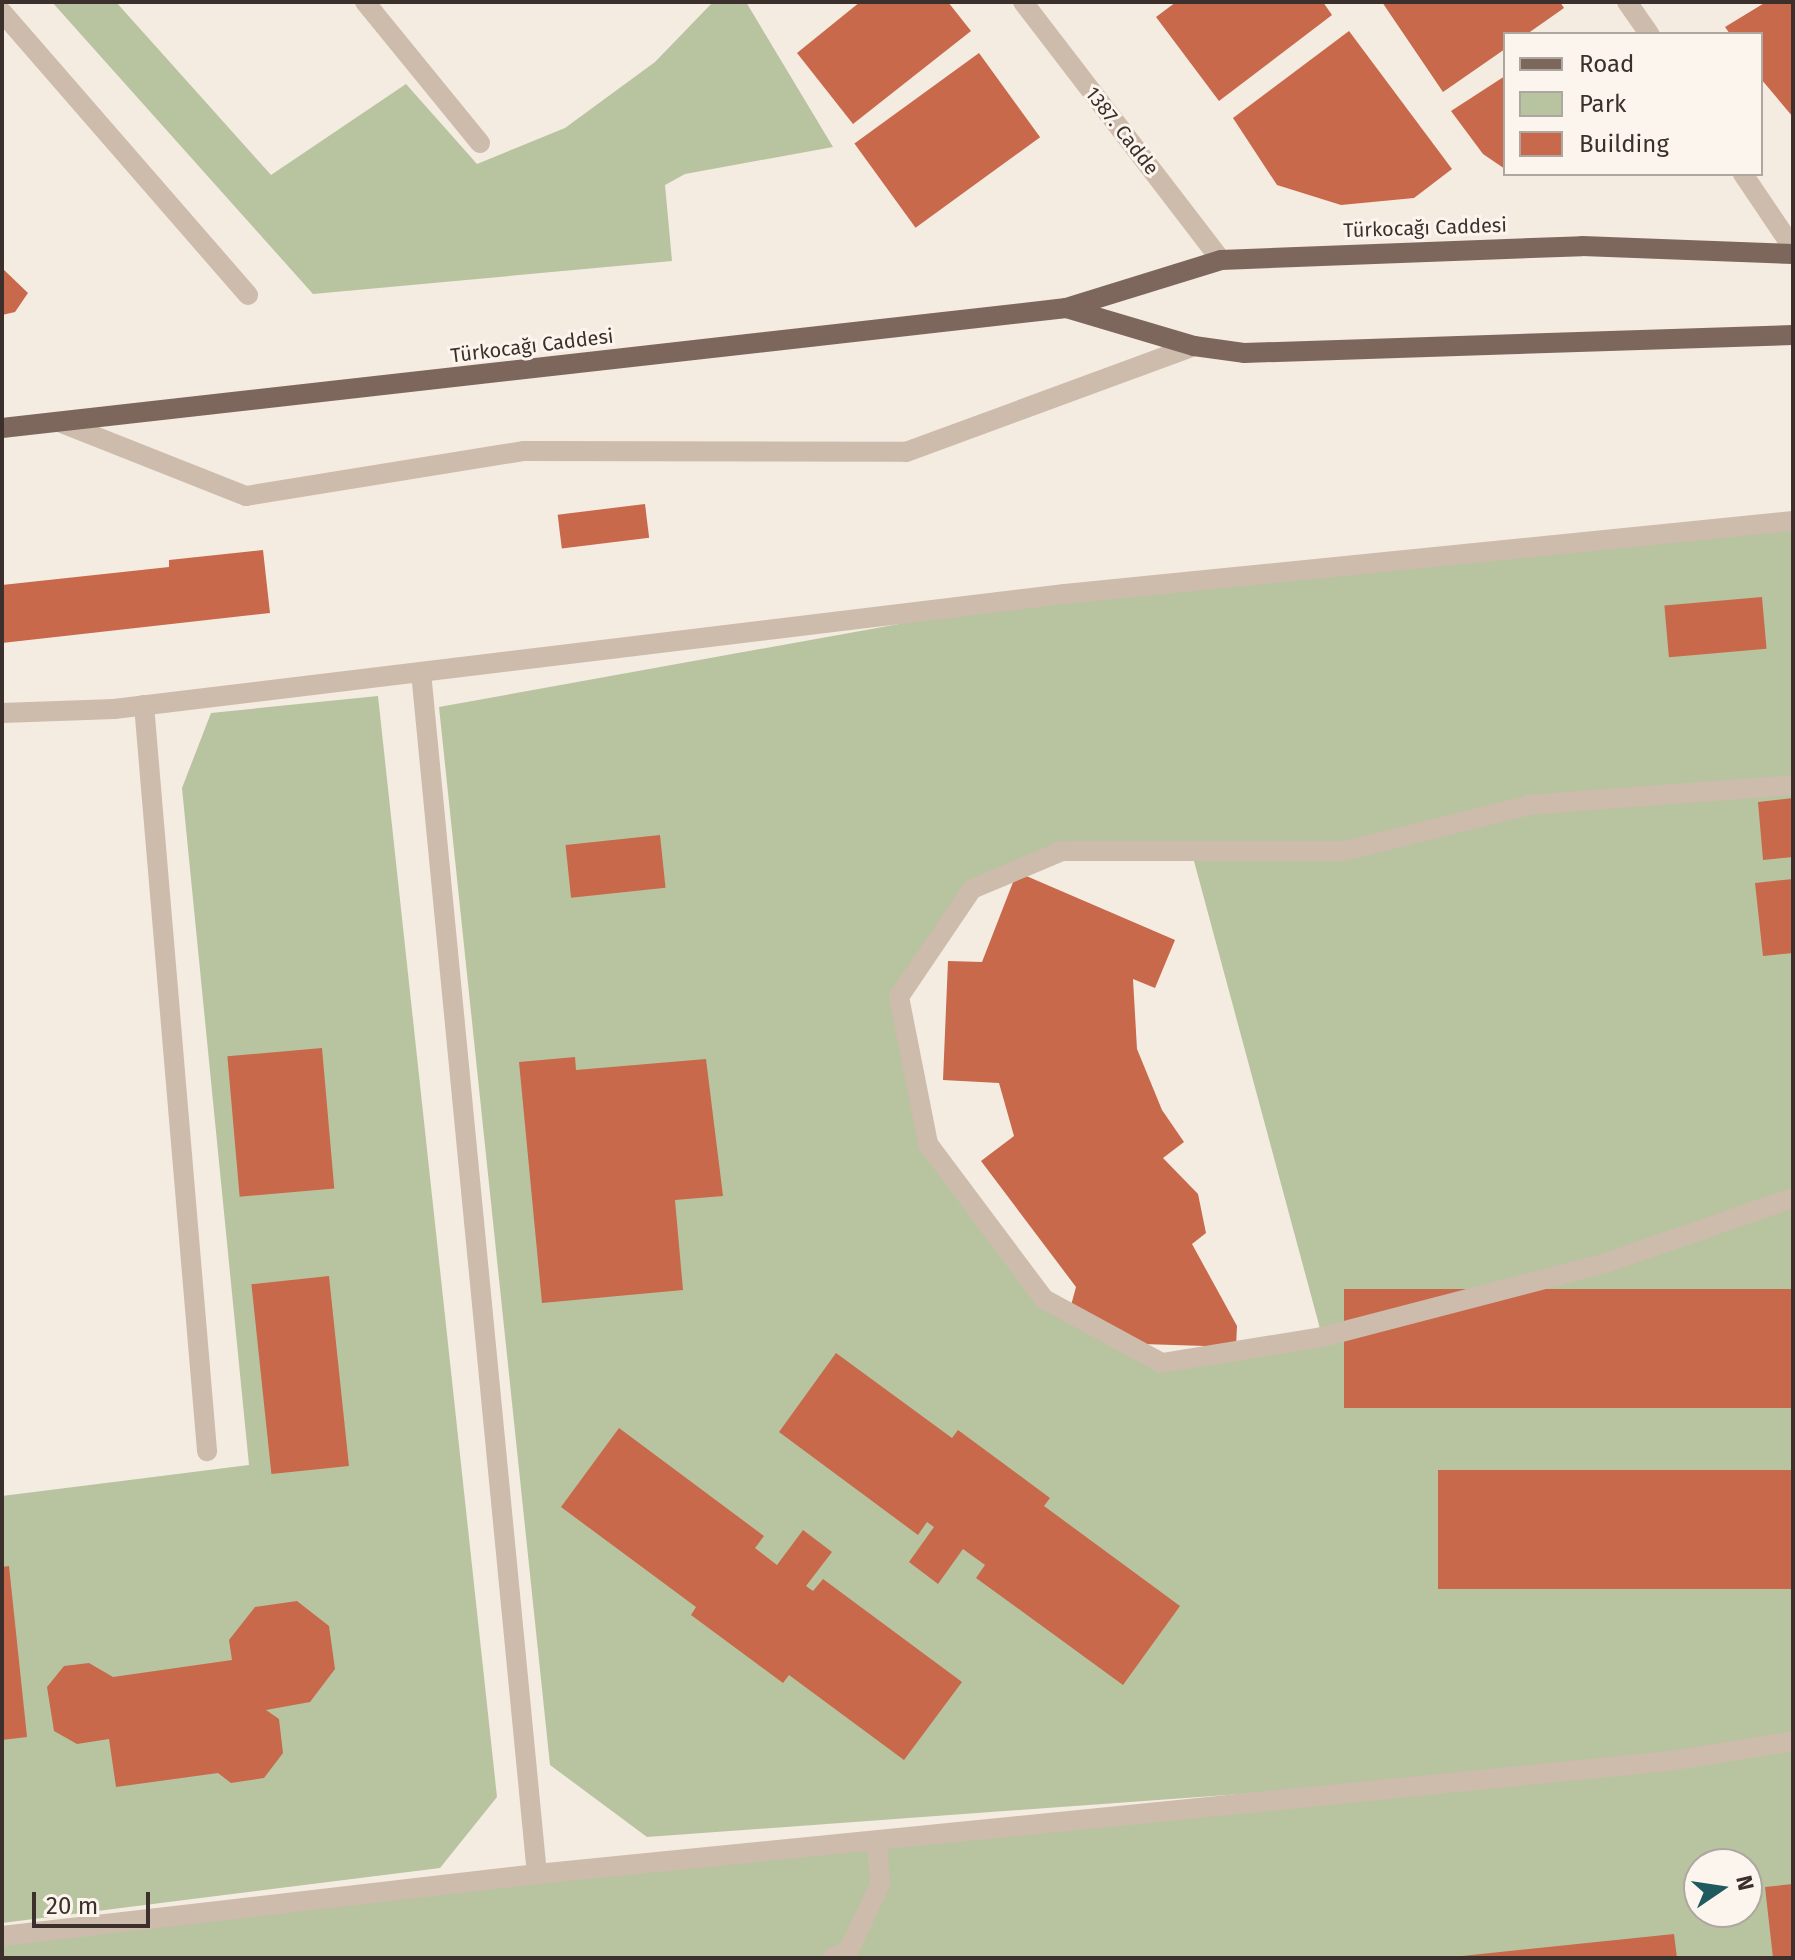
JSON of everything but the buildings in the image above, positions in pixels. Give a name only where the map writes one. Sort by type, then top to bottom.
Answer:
[{"type":"main road","name":"Türkocağı Caddesi","points":[[2,428],[1066,308],[1221,260],[1582,246],[1793,251]]},
{"type":"main road","name":"Türkocağı Caddesi","points":[[1066,308],[1194,346],[1244,353],[1793,335]]},
{"type":"street","points":[[365,2],[480,143]]},
{"type":"street","name":"1387. Cadde","points":[[1023,2],[1221,260]]},
{"type":"street","points":[[1635,5],[1648,32]]},
{"type":"street","points":[[2,12],[248,295]]},
{"type":"street","points":[[1744,176],[1793,251]]},
{"type":"street","points":[[59,422],[246,496],[524,451],[906,452],[1194,346]]},
{"type":"street","points":[[2,713],[144,705],[1065,594],[1793,521]]},
{"type":"street","points":[[421,672],[537,1874]]},
{"type":"street","points":[[144,705],[207,1451]]},
{"type":"street","points":[[1793,785],[1530,805],[1344,851],[1062,851],[972,889],[899,997],[928,1144],[1044,1299],[1162,1363],[1322,1337],[1588,1268],[1793,1198]]},
{"type":"street","points":[[2,1936],[537,1874],[877,1844],[1670,1761],[1793,1741]]},
{"type":"street","points":[[832,1958],[849,1950],[880,1884],[877,1844]]},
{"type":"green space","points":[[52,2],[116,2],[271,175],[406,84],[477,164],[565,128],[655,62],[713,2],[746,2],[833,147],[685,174],[665,185],[672,261],[313,294]]},
{"type":"green space","points":[[1793,521],[1793,1958],[2,1958],[2,1941],[1639,1765],[647,1837],[550,1765],[439,707],[1065,594]],"holes":[[[1191,850],[1322,1336],[1162,1363],[1044,1299],[928,1144],[899,998],[972,889],[1062,851]]]},
{"type":"green space","points":[[378,696],[497,1797],[440,1868],[2,1923],[2,1496],[249,1465],[182,788],[211,713]]}]
